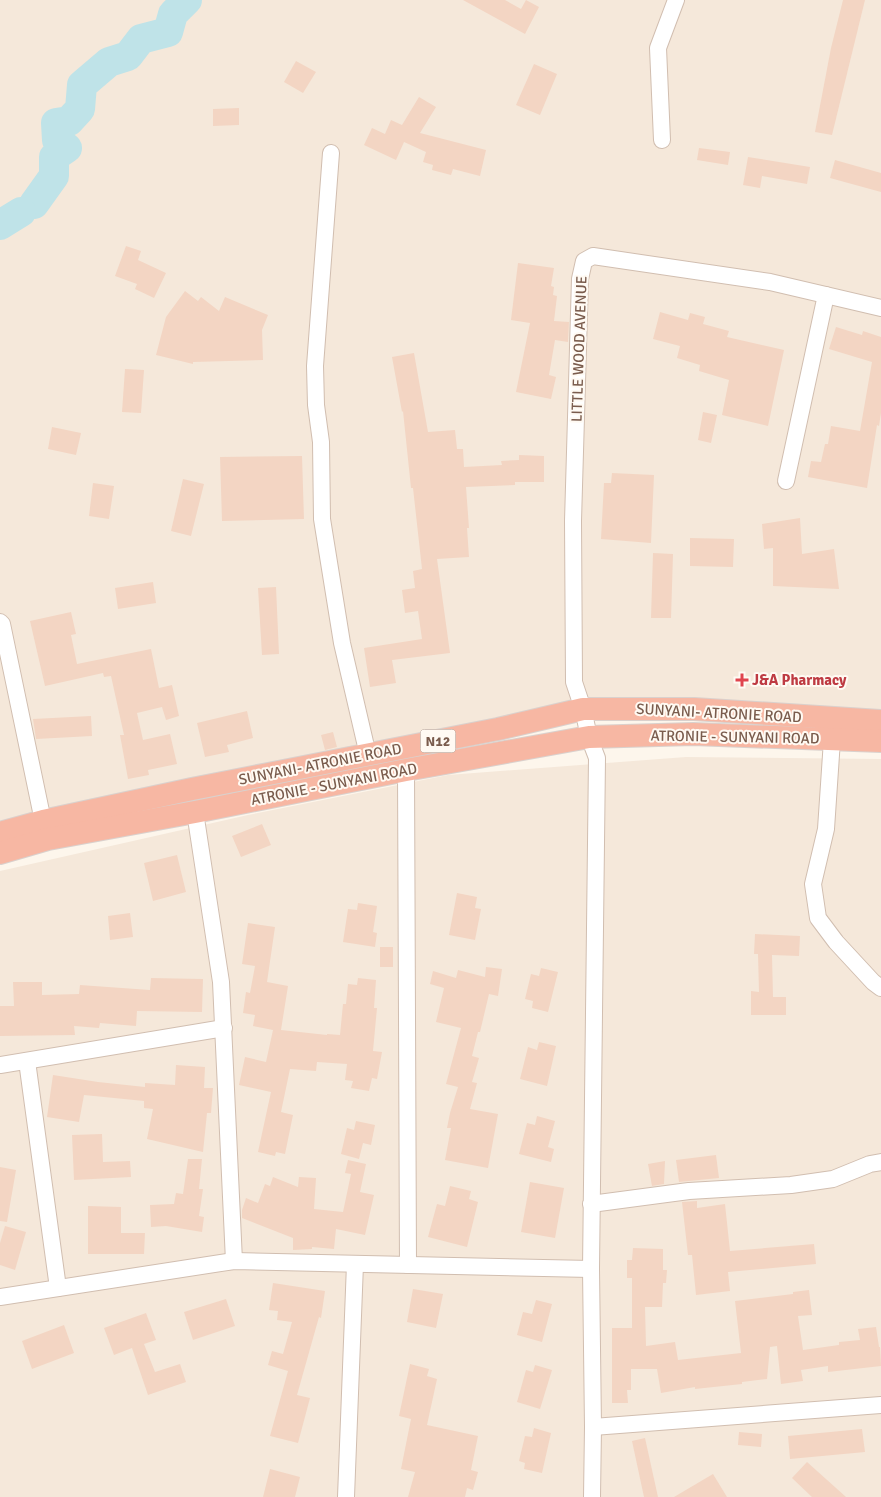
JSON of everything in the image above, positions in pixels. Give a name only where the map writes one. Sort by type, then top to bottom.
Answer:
[{"type":"highway","name":"SUNYANI- ATRONIE ROAD","points":[[0,832],[192,789],[368,756],[583,709],[694,709],[881,721]]},
{"type":"highway","name":"ATRONIE - SUNYANI ROAD","points":[[0,853],[48,839],[406,770],[590,737],[692,734],[881,742]]},
{"type":"street","points":[[662,140],[658,48],[676,0]]},
{"type":"street","points":[[331,154],[314,366],[316,405],[321,442],[322,519],[342,643],[368,756]]},
{"type":"street","name":"LITTLE WOOD AVENUE","points":[[583,709],[574,682],[573,521],[580,279],[584,261],[593,256],[770,282],[881,308]]},
{"type":"street","points":[[786,482],[826,295]]},
{"type":"street","points":[[0,622],[2,624],[43,821]]},
{"type":"street","points":[[583,709],[597,758],[590,1269],[593,1426],[592,1497]]},
{"type":"street","points":[[832,740],[826,829],[813,884],[818,918],[836,942],[873,982],[881,988]]},
{"type":"street","points":[[406,770],[408,1265]]},
{"type":"street","points":[[195,812],[222,982],[234,1261]]},
{"type":"street","points":[[0,1065],[224,1028]]},
{"type":"street","points":[[27,1061],[58,1288]]},
{"type":"street","points":[[591,1204],[689,1191],[791,1185],[833,1179],[870,1164],[881,1162]]},
{"type":"street","points":[[0,1297],[234,1261],[590,1269]]},
{"type":"street","points":[[346,1497],[356,1264]]},
{"type":"street","points":[[593,1426],[881,1405]]},
{"type":"shaded area","points":[[0,0],[881,0],[881,722],[575,715],[0,835]]},
{"type":"shaded area","points":[[686,757],[881,759],[881,1497],[0,1497],[0,871],[248,815],[448,775]]},
{"type":"building","points":[[463,0],[505,0],[521,9],[526,0],[539,7],[525,34]]},
{"type":"building","points":[[843,0],[865,0],[832,135],[815,132],[831,48]]},
{"type":"building","points":[[296,61],[316,72],[303,93],[284,82]]},
{"type":"building","points":[[534,64],[557,74],[540,115],[516,105]]},
{"type":"building","points":[[419,97],[436,107],[420,133],[486,150],[480,176],[453,169],[451,175],[432,170],[433,165],[423,162],[426,152],[404,142],[396,160],[364,145],[372,128],[385,134],[391,120],[402,125]]},
{"type":"building","points":[[239,108],[239,125],[213,126],[213,109]]},
{"type":"building","points":[[699,148],[730,152],[728,165],[697,160]]},
{"type":"building","points":[[748,157],[810,167],[807,184],[762,176],[760,188],[743,185]]},
{"type":"building","points":[[835,160],[881,173],[881,192],[830,178]]},
{"type":"building","points":[[126,246],[141,251],[138,260],[166,273],[154,298],[135,289],[137,284],[115,276]]},
{"type":"building","points":[[518,263],[554,268],[551,286],[554,287],[553,295],[557,296],[554,321],[569,322],[568,342],[555,340],[549,375],[556,377],[551,399],[516,392],[530,323],[511,320]]},
{"type":"building","points":[[185,291],[198,301],[201,297],[219,311],[225,297],[268,315],[262,330],[263,360],[193,362],[193,364],[156,355],[166,317]]},
{"type":"building","points":[[660,312],[688,320],[690,313],[705,317],[703,324],[729,331],[727,337],[784,350],[768,426],[722,415],[729,380],[699,371],[700,365],[677,358],[680,346],[653,339]]},
{"type":"building","points":[[836,327],[862,335],[863,331],[881,337],[881,413],[879,426],[877,425],[867,488],[808,477],[811,461],[821,462],[825,444],[828,444],[831,426],[860,431],[872,362],[829,349]]},
{"type":"building","points":[[414,353],[428,432],[455,430],[457,449],[463,449],[464,467],[502,465],[501,461],[519,460],[519,455],[544,456],[544,482],[515,482],[515,485],[466,487],[469,557],[437,559],[450,653],[392,660],[396,683],[370,687],[364,648],[422,639],[418,611],[405,613],[402,590],[415,588],[413,571],[422,569],[403,411],[392,357]]},
{"type":"building","points":[[125,369],[144,370],[141,413],[122,412]]},
{"type":"building","points":[[703,412],[717,415],[711,443],[698,440]]},
{"type":"building","points":[[52,427],[81,433],[76,455],[48,449]]},
{"type":"building","points":[[302,456],[304,519],[222,521],[220,457]]},
{"type":"building","points":[[612,473],[654,475],[651,543],[601,539],[604,483],[611,483]]},
{"type":"building","points":[[183,479],[204,484],[191,536],[171,531]]},
{"type":"building","points":[[93,483],[114,486],[109,519],[89,516]]},
{"type":"building","points":[[800,518],[802,554],[834,549],[839,589],[773,586],[773,548],[764,549],[762,524]]},
{"type":"building","points":[[690,538],[734,539],[733,567],[690,566]]},
{"type":"building","points":[[653,553],[673,554],[671,618],[651,618]]},
{"type":"building","points":[[153,582],[156,603],[118,609],[115,588]]},
{"type":"building","points":[[276,587],[279,654],[262,655],[258,588]]},
{"type":"building","points":[[71,612],[76,634],[71,635],[77,664],[151,649],[159,688],[172,685],[179,716],[166,720],[162,707],[137,713],[143,740],[170,734],[177,764],[148,770],[149,775],[128,779],[120,735],[124,735],[111,676],[104,677],[103,673],[45,686],[30,621]]},
{"type":"building","points":[[247,711],[253,738],[227,745],[229,752],[205,757],[197,723]]},
{"type":"building","points":[[91,716],[92,736],[36,739],[33,719]]},
{"type":"building","points":[[333,732],[337,747],[325,750],[321,735]]},
{"type":"building","points":[[262,824],[271,845],[241,857],[232,836]]},
{"type":"building","points":[[177,855],[186,892],[153,901],[144,863]]},
{"type":"building","points":[[457,893],[477,897],[475,908],[481,909],[475,940],[449,935]]},
{"type":"building","points":[[358,903],[377,906],[373,932],[377,933],[375,947],[343,942],[348,909],[357,910]]},
{"type":"building","points":[[130,913],[133,937],[110,940],[108,916]]},
{"type":"building","points":[[248,923],[275,927],[267,982],[288,986],[281,1030],[340,1035],[343,1004],[346,1004],[348,984],[357,985],[358,978],[376,980],[374,1008],[377,1008],[373,1051],[382,1052],[377,1079],[372,1078],[369,1091],[351,1088],[353,1081],[345,1080],[347,1064],[317,1062],[316,1071],[290,1069],[281,1112],[293,1115],[285,1154],[276,1152],[275,1156],[258,1152],[271,1092],[239,1085],[245,1057],[266,1062],[273,1030],[253,1026],[255,1015],[243,1013],[246,992],[250,993],[255,966],[242,964]]},
{"type":"building","points":[[755,934],[800,936],[799,956],[772,955],[773,997],[786,997],[786,1015],[751,1015],[751,991],[759,992],[758,954],[754,954]]},
{"type":"building","points":[[380,947],[393,947],[393,967],[380,967]]},
{"type":"building","points":[[486,967],[502,969],[498,996],[489,994],[472,1056],[479,1058],[472,1082],[477,1083],[470,1109],[498,1114],[488,1168],[445,1160],[451,1128],[447,1128],[458,1087],[446,1084],[461,1028],[436,1022],[444,988],[430,984],[433,971],[456,978],[458,970],[485,977]]},
{"type":"building","points":[[541,968],[558,972],[548,1012],[532,1008],[533,1001],[525,999],[531,974],[539,976]]},
{"type":"building","points":[[151,978],[203,979],[202,1012],[137,1011],[136,1026],[100,1023],[99,1028],[74,1026],[75,1035],[0,1036],[0,1006],[14,1006],[13,982],[42,982],[42,995],[79,994],[80,985],[150,990]]},
{"type":"building","points":[[539,1042],[556,1046],[547,1086],[520,1079],[528,1047],[537,1050]]},
{"type":"building","points":[[176,1065],[205,1067],[204,1088],[213,1088],[211,1113],[207,1113],[203,1152],[147,1139],[153,1109],[144,1108],[144,1101],[84,1095],[79,1122],[47,1117],[53,1075],[145,1087],[145,1083],[175,1085]]},
{"type":"building","points":[[537,1116],[555,1121],[548,1147],[554,1149],[551,1162],[519,1154],[527,1123],[535,1125]]},
{"type":"building","points":[[356,1121],[375,1125],[371,1145],[363,1143],[359,1159],[341,1154],[347,1128],[354,1130]]},
{"type":"building","points":[[102,1134],[103,1162],[130,1161],[131,1177],[74,1180],[72,1135]]},
{"type":"building","points":[[716,1155],[719,1178],[679,1182],[676,1160]]},
{"type":"building","points":[[188,1159],[202,1159],[199,1189],[203,1189],[199,1216],[204,1217],[202,1232],[166,1226],[151,1227],[150,1205],[174,1204],[176,1193],[183,1194]]},
{"type":"building","points":[[348,1160],[366,1164],[360,1192],[374,1195],[365,1235],[336,1229],[334,1249],[312,1247],[312,1249],[293,1250],[293,1238],[242,1218],[242,1210],[246,1198],[258,1203],[265,1184],[270,1186],[273,1177],[298,1187],[299,1177],[316,1178],[314,1209],[343,1212],[351,1174],[345,1173]]},
{"type":"building","points":[[665,1161],[664,1184],[652,1186],[648,1164]]},
{"type":"building","points":[[0,1167],[16,1170],[7,1222],[0,1221]]},
{"type":"building","points":[[530,1182],[564,1188],[555,1238],[521,1232]]},
{"type":"building","points":[[450,1186],[471,1191],[469,1199],[478,1202],[467,1247],[428,1237],[437,1204],[445,1206]]},
{"type":"building","points":[[697,1201],[697,1208],[725,1204],[730,1251],[814,1244],[816,1264],[728,1272],[730,1291],[696,1295],[692,1255],[688,1255],[682,1202]]},
{"type":"building","points":[[88,1206],[121,1207],[121,1233],[145,1233],[144,1254],[88,1254]]},
{"type":"building","points":[[5,1226],[26,1232],[15,1270],[0,1265],[0,1243]]},
{"type":"building","points":[[633,1248],[663,1249],[663,1270],[667,1270],[666,1283],[663,1283],[662,1307],[645,1307],[646,1346],[675,1342],[678,1360],[741,1353],[735,1301],[793,1294],[793,1292],[809,1290],[812,1315],[798,1316],[803,1350],[839,1345],[839,1342],[860,1340],[858,1329],[876,1327],[881,1366],[828,1372],[828,1366],[801,1370],[803,1381],[781,1384],[777,1346],[770,1347],[767,1379],[742,1382],[742,1384],[695,1389],[695,1387],[661,1393],[657,1369],[631,1369],[631,1390],[627,1390],[628,1403],[612,1403],[612,1328],[632,1328],[632,1278],[627,1278],[627,1260],[632,1260]]},
{"type":"building","points":[[273,1283],[325,1291],[321,1318],[319,1317],[297,1395],[310,1398],[298,1443],[270,1436],[288,1371],[268,1365],[272,1351],[283,1354],[292,1322],[277,1320],[278,1311],[269,1310]]},
{"type":"building","points":[[413,1289],[443,1294],[436,1328],[407,1322]]},
{"type":"building","points":[[226,1299],[235,1326],[193,1340],[184,1312]]},
{"type":"building","points":[[536,1300],[552,1304],[542,1342],[517,1335],[523,1312],[532,1314]]},
{"type":"building","points":[[146,1313],[156,1340],[144,1344],[155,1372],[180,1364],[186,1382],[148,1395],[132,1348],[114,1355],[104,1328]]},
{"type":"building","points":[[64,1325],[74,1353],[32,1369],[22,1341]]},
{"type":"building","points":[[410,1364],[429,1369],[427,1376],[437,1379],[427,1425],[478,1436],[471,1470],[478,1472],[473,1490],[467,1488],[465,1497],[408,1497],[415,1472],[401,1469],[411,1419],[399,1416]]},
{"type":"building","points":[[535,1365],[552,1370],[540,1409],[517,1402],[526,1370],[533,1372]]},
{"type":"building","points":[[534,1428],[551,1433],[542,1473],[524,1469],[525,1463],[519,1461],[525,1436],[532,1437]]},
{"type":"building","points":[[862,1429],[865,1452],[790,1459],[788,1436]]},
{"type":"building","points":[[739,1432],[762,1434],[761,1447],[738,1445]]},
{"type":"building","points":[[645,1438],[658,1497],[644,1497],[632,1441]]},
{"type":"building","points":[[807,1462],[846,1497],[812,1497],[792,1478]]},
{"type":"building","points":[[270,1469],[300,1477],[295,1497],[263,1497]]},
{"type":"building","points":[[713,1474],[727,1497],[674,1497]]},
{"type":"waterway","points":[[34,204],[54,176],[54,157],[67,148],[57,140],[56,123],[69,121],[80,109],[82,85],[109,62],[128,56],[141,39],[168,32],[173,14],[187,0]]},
{"type":"waterway","points":[[0,225],[21,212]]},
{"type":"place","name":"J&A Pharmacy","points":[[742,680]]}]
